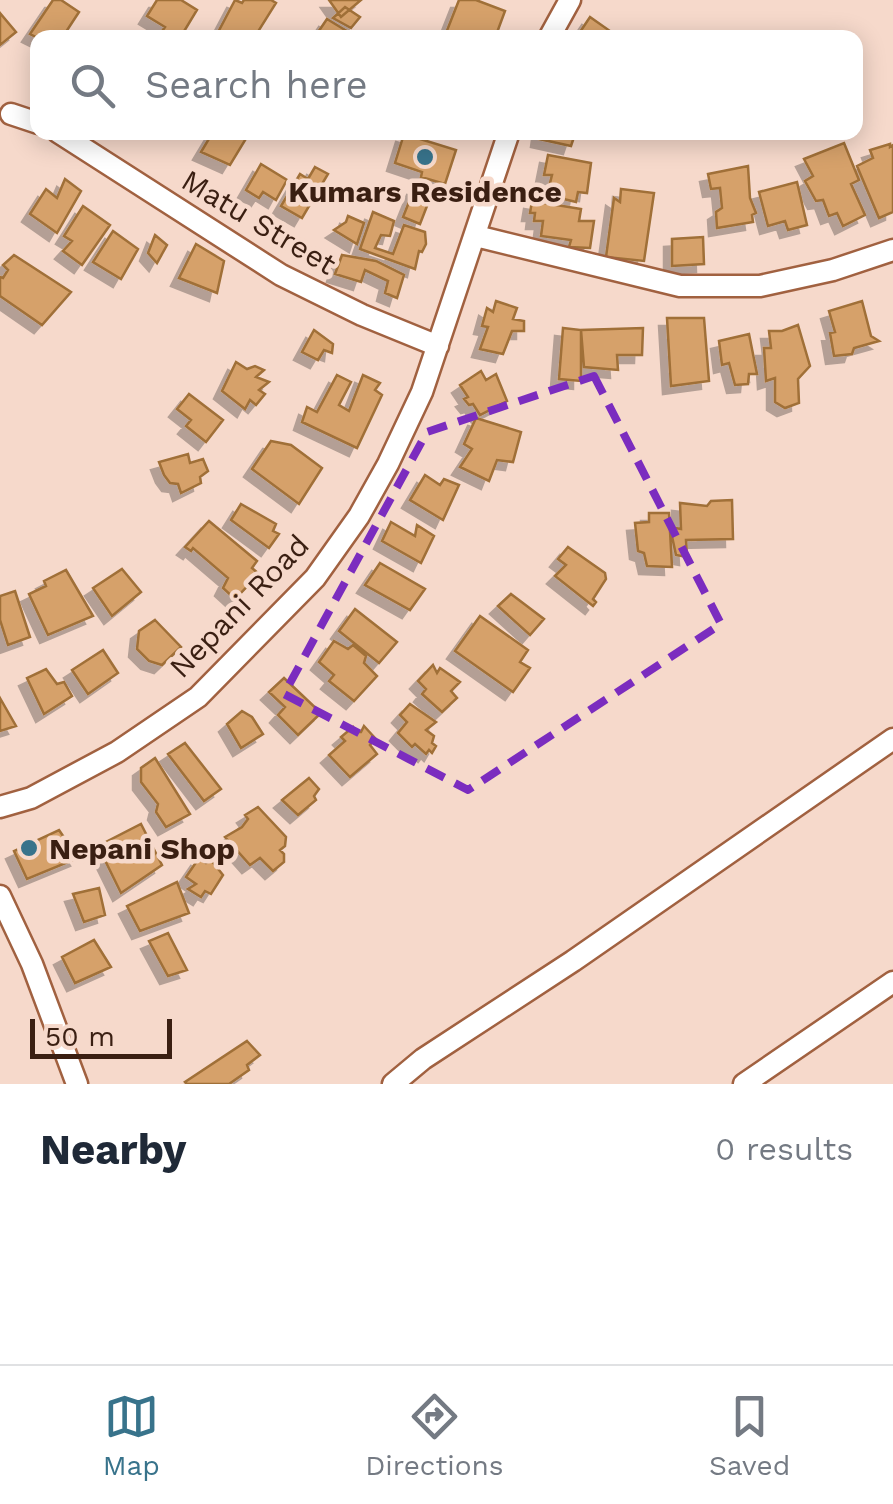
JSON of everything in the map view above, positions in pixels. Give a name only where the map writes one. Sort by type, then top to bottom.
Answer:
[{"type":"street","points":[[553,30],[570,0]]},
{"type":"street","points":[[11,114],[30,120]]},
{"type":"street","name":"Matu Street","points":[[70,140],[281,275],[362,315],[438,346]]},
{"type":"street","name":"Nepani Road","points":[[0,807],[31,798],[117,752],[198,697],[315,578],[359,516],[422,392],[506,140]]},
{"type":"street","points":[[476,236],[680,286],[760,286],[833,270],[893,250]]},
{"type":"street","points":[[393,1084],[423,1059],[573,961],[893,739]]},
{"type":"street","points":[[0,896],[32,964],[77,1084]]},
{"type":"street","points":[[744,1084],[893,982]]},
{"type":"highlighted area","points":[[594,376],[721,624],[468,790],[284,694],[427,432]]},
{"type":"building","points":[[53,0],[61,0],[79,12],[67,30],[33,30]]},
{"type":"building","points":[[157,0],[181,0],[197,10],[185,30],[163,30],[165,27],[147,16]]},
{"type":"building","points":[[235,0],[276,3],[259,30],[219,30]]},
{"type":"building","points":[[329,0],[361,0],[341,17]]},
{"type":"building","points":[[459,0],[476,0],[505,11],[498,30],[447,30]]},
{"type":"building","points":[[345,7],[360,17],[351,28],[333,18]]},
{"type":"building","points":[[0,13],[16,32],[0,45]]},
{"type":"building","points":[[590,17],[609,30],[581,30]]},
{"type":"building","points":[[327,19],[345,30],[319,30]]},
{"type":"building","points":[[208,140],[245,140],[230,165],[201,152]]},
{"type":"building","name":"Kumars Residence","points":[[402,140],[424,140],[456,150],[445,184],[395,163]]},
{"type":"building","points":[[544,140],[573,140],[571,146]]},
{"type":"building","points":[[844,143],[859,180],[851,184],[865,215],[843,226],[837,213],[829,216],[823,200],[816,201],[805,181],[813,176],[804,159]]},
{"type":"building","points":[[890,144],[893,212],[879,218],[857,166],[873,158],[870,150]]},
{"type":"building","points":[[548,155],[591,163],[587,193],[578,192],[576,202],[547,195],[552,175],[544,175]]},
{"type":"building","points":[[261,164],[287,180],[276,200],[263,192],[259,198],[246,190]]},
{"type":"building","points":[[748,166],[750,198],[756,213],[752,215],[753,222],[717,228],[716,212],[722,208],[720,188],[711,189],[708,174]]},
{"type":"building","points":[[315,167],[328,174],[302,218],[281,206],[300,174],[308,179]]},
{"type":"building","points":[[65,179],[81,191],[57,233],[30,214],[46,189],[57,198]]},
{"type":"building","points":[[797,182],[807,225],[788,230],[785,221],[768,226],[759,192]]},
{"type":"building","points":[[415,187],[432,193],[420,224],[403,217]]},
{"type":"building","points":[[621,189],[654,193],[644,261],[606,257],[614,198],[620,202]]},
{"type":"building","points":[[532,201],[581,209],[579,221],[594,221],[590,248],[569,247],[571,240],[541,236],[543,221],[534,221],[535,213],[530,213]]},
{"type":"building","points":[[83,206],[110,225],[82,265],[63,251],[72,241],[64,236]]},
{"type":"building","points":[[373,212],[394,221],[390,236],[381,235],[375,248],[393,254],[404,225],[425,232],[426,244],[419,251],[415,269],[360,249]]},
{"type":"building","points":[[348,216],[364,223],[357,244],[334,230]]},
{"type":"building","points":[[113,231],[138,249],[121,279],[93,262]]},
{"type":"building","points":[[155,235],[167,245],[157,263],[148,253]]},
{"type":"building","points":[[703,237],[704,264],[672,266],[672,239]]},
{"type":"building","points":[[196,244],[224,261],[217,293],[179,278]]},
{"type":"building","points":[[14,255],[71,292],[42,325],[0,296],[0,277],[8,270],[3,265]]},
{"type":"building","points":[[342,255],[376,261],[404,275],[397,298],[385,293],[388,281],[365,270],[361,282],[335,274]]},
{"type":"building","points":[[496,301],[517,308],[513,319],[524,321],[524,331],[512,331],[503,354],[480,349],[488,327],[482,326],[487,308],[493,312]]},
{"type":"building","points":[[862,301],[871,336],[879,341],[854,348],[852,354],[834,356],[830,333],[835,332],[829,311]]},
{"type":"building","points":[[667,318],[704,318],[709,381],[671,386]]},
{"type":"building","points":[[798,325],[810,366],[798,379],[799,403],[785,408],[775,402],[775,378],[766,381],[764,348],[771,348],[769,331]]},
{"type":"building","points":[[563,328],[581,330],[581,381],[559,379]]},
{"type":"building","points":[[643,328],[642,355],[617,355],[618,370],[584,367],[581,330]]},
{"type":"building","points":[[314,330],[333,344],[332,353],[324,350],[318,360],[302,352]]},
{"type":"building","points":[[749,334],[757,374],[749,374],[748,384],[735,385],[729,363],[722,365],[719,341]]},
{"type":"building","points":[[236,362],[247,369],[255,366],[264,370],[256,377],[269,382],[259,390],[265,394],[256,405],[250,400],[245,409],[222,391]]},
{"type":"building","points":[[481,371],[486,380],[496,374],[507,401],[480,415],[464,399],[468,397],[460,385]]},
{"type":"building","points":[[337,375],[351,382],[339,405],[349,411],[363,375],[380,383],[375,390],[382,395],[357,448],[302,422],[307,407],[317,412]]},
{"type":"building","points":[[189,394],[223,420],[206,442],[186,426],[191,420],[177,409]]},
{"type":"building","points":[[476,418],[521,432],[513,462],[497,460],[489,481],[460,467],[472,449],[464,444]]},
{"type":"building","points":[[271,441],[291,445],[322,468],[299,504],[252,469]]},
{"type":"building","points":[[188,454],[190,463],[203,459],[208,471],[200,477],[201,483],[181,493],[178,484],[170,483],[164,475],[159,462]]},
{"type":"building","points":[[425,475],[440,485],[444,479],[459,485],[443,520],[410,500]]},
{"type":"building","points":[[732,500],[733,539],[686,540],[687,557],[676,555],[670,527],[681,529],[680,503],[707,506],[711,501]]},
{"type":"building","points":[[241,504],[276,524],[273,531],[279,534],[269,548],[231,520]]},
{"type":"building","points":[[649,513],[669,513],[672,567],[647,566],[644,553],[638,551],[635,523],[649,522]]},
{"type":"building","points":[[209,521],[257,561],[252,568],[259,574],[235,599],[223,588],[228,578],[193,548],[191,551],[185,547]]},
{"type":"building","points":[[391,522],[415,536],[417,525],[434,536],[421,563],[382,541]]},
{"type":"building","points":[[568,547],[605,573],[593,606],[555,576],[566,565],[558,559]]},
{"type":"building","points":[[380,563],[425,589],[410,610],[365,585]]},
{"type":"building","points":[[122,569],[141,592],[112,616],[93,588]]},
{"type":"building","points":[[66,570],[93,616],[48,635],[29,594]]},
{"type":"building","points":[[15,591],[30,637],[8,645],[0,620],[0,596]]},
{"type":"building","points":[[511,594],[544,619],[530,635],[498,606]]},
{"type":"building","points":[[355,609],[397,642],[379,663],[339,631]]},
{"type":"building","points":[[480,616],[528,650],[520,662],[530,668],[513,692],[455,651]]},
{"type":"building","points":[[155,620],[181,647],[162,665],[149,661],[137,649],[139,631]]},
{"type":"building","points":[[334,641],[348,649],[353,645],[366,656],[364,663],[377,676],[354,701],[329,681],[334,675],[319,662]]},
{"type":"building","points":[[103,650],[118,673],[88,694],[72,670]]},
{"type":"building","points":[[433,665],[437,673],[440,668],[460,682],[451,691],[457,698],[442,712],[422,694],[426,689],[418,681]]},
{"type":"building","points":[[46,669],[57,684],[64,682],[72,696],[44,714],[27,678]]},
{"type":"building","points":[[284,678],[321,713],[298,735],[278,715],[285,707],[269,692]]},
{"type":"building","points":[[0,698],[16,726],[0,731]]},
{"type":"building","points":[[410,704],[436,722],[426,730],[434,736],[432,743],[436,746],[432,753],[429,750],[426,754],[415,744],[412,747],[398,733],[407,722],[400,715]]},
{"type":"building","points":[[242,711],[252,717],[263,734],[241,748],[227,724]]},
{"type":"building","points":[[364,726],[375,738],[370,745],[377,754],[350,777],[329,755],[345,741],[341,737],[353,727],[361,732]]},
{"type":"building","points":[[185,743],[221,789],[204,801],[168,754]]},
{"type":"building","points":[[155,758],[190,814],[166,827],[156,812],[158,804],[141,782],[141,768]]},
{"type":"building","points":[[309,778],[319,789],[316,800],[298,815],[282,800]]},
{"type":"building","points":[[258,807],[286,837],[280,850],[284,862],[273,871],[260,858],[250,865],[225,837],[242,827],[248,819],[245,815]]},
{"type":"building","points":[[141,824],[162,865],[121,893],[98,846]]},
{"type":"building","points":[[59,830],[78,858],[27,879],[14,851]]},
{"type":"building","points":[[199,858],[206,863],[211,860],[223,875],[211,894],[205,891],[201,897],[188,889],[196,884],[186,877]]},
{"type":"building","points":[[177,882],[189,913],[140,931],[127,906]]},
{"type":"building","points":[[99,888],[105,915],[84,922],[73,894]]},
{"type":"building","points":[[168,933],[187,970],[168,976],[149,941]]},
{"type":"building","points":[[94,940],[111,967],[75,983],[62,957]]},
{"type":"building","points":[[247,1041],[260,1055],[247,1065],[249,1070],[229,1084],[185,1082]]},
{"type":"place","name":"Kumars Residence","points":[[425,157]]},
{"type":"place","name":"Nepani Shop","points":[[29,848]]}]
